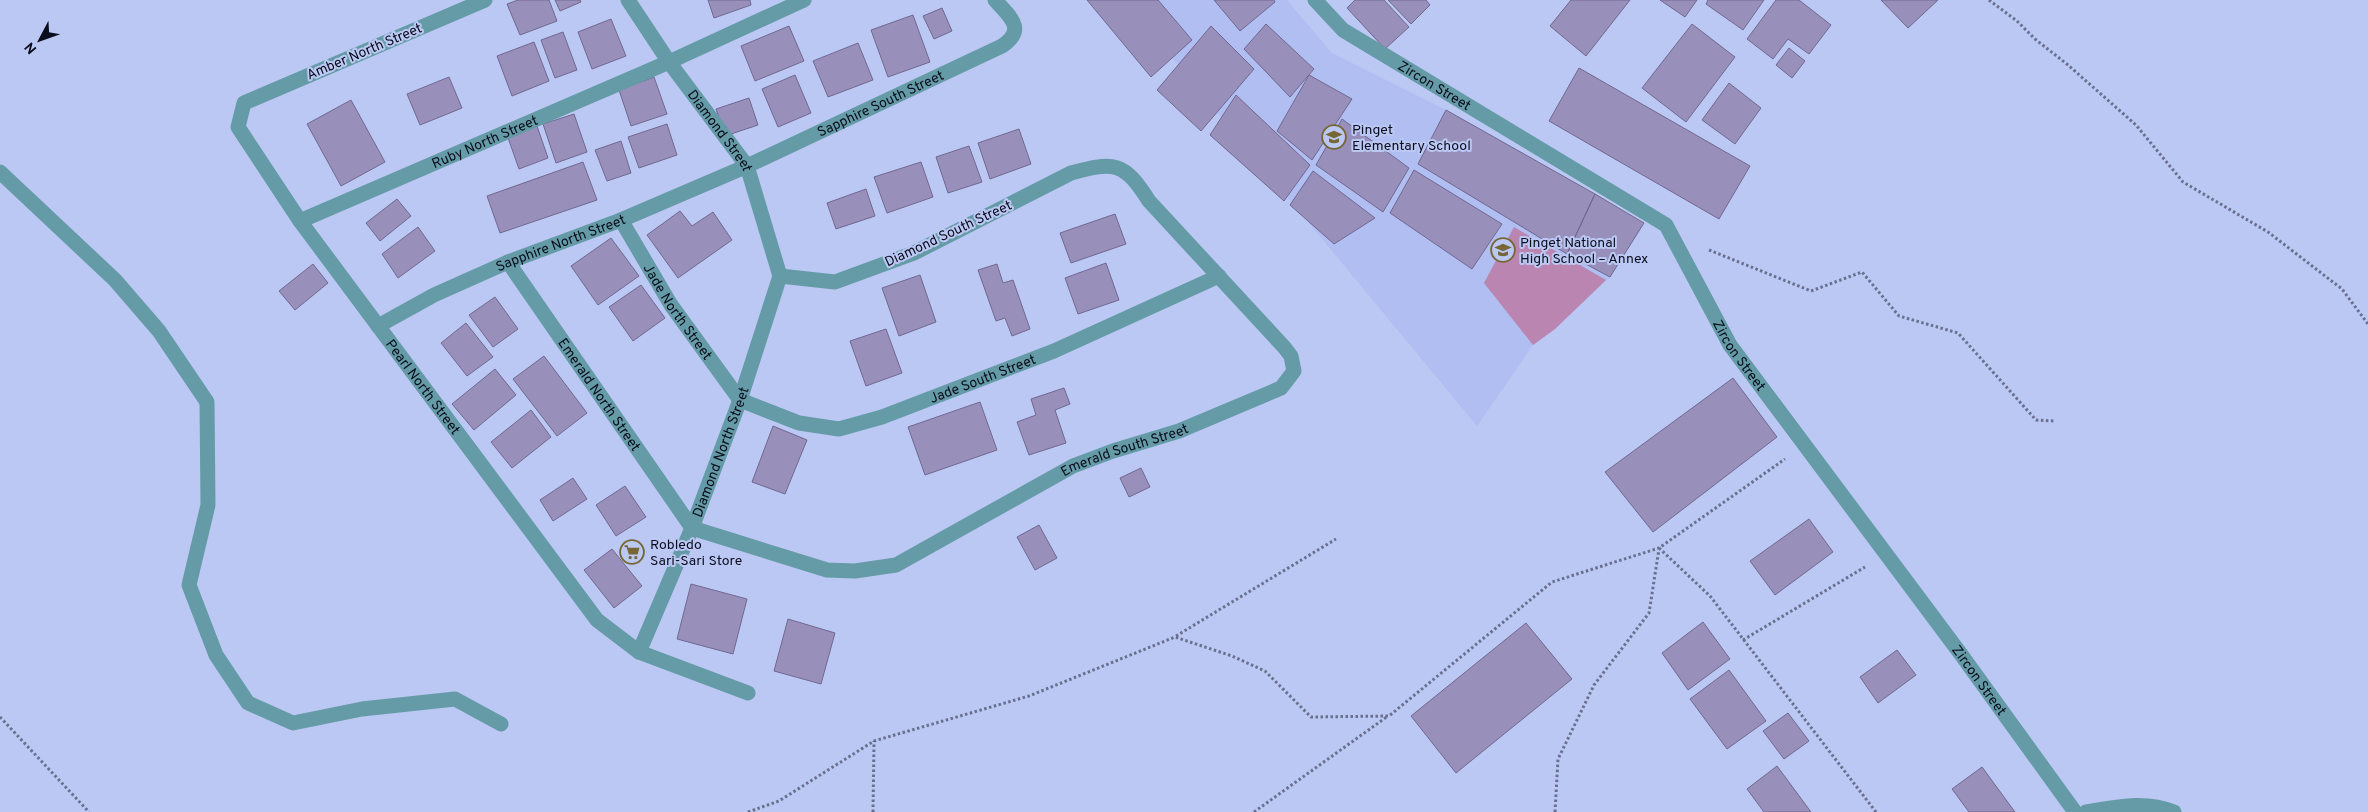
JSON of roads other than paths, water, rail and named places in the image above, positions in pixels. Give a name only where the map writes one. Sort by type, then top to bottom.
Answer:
[{"type":"street","name":"Amber North Street","points":[[244,103],[485,0]]},
{"type":"street","name":"Diamond Street","points":[[628,0],[669,62],[747,166],[780,276]]},
{"type":"street","name":"Ruby North Street","points":[[300,221],[669,62],[804,0]]},
{"type":"street","name":"Sapphire South Street","points":[[747,166],[1002,46],[1012,39],[1015,30],[1011,19],[995,0]]},
{"type":"street","name":"Zircon Street","points":[[1315,0],[1343,30],[1666,225],[1730,345],[2075,812]]},
{"type":"street","name":"Pearl North Street","points":[[244,103],[238,127],[300,221],[597,620],[639,652],[748,693]]},
{"type":"street","name":"Sapphire North Street","points":[[378,326],[434,295],[508,262],[621,220],[747,166]]},
{"type":"street","name":"Diamond South Street","points":[[780,276],[835,282],[914,252],[1071,174],[1094,167],[1113,166]]},
{"type":"street","name":"Emerald South Street","points":[[692,528],[827,570],[855,572],[896,565],[1073,466],[1113,451],[1179,431],[1281,388],[1294,371],[1291,356],[1149,201],[1133,177],[1113,166]]},
{"type":"street","points":[[0,172],[115,280],[159,331],[207,402],[208,506],[189,585],[216,655],[248,703],[293,723],[362,709],[455,699],[501,724]]},
{"type":"street","name":"Jade North Street","points":[[621,220],[671,305],[740,400]]},
{"type":"street","name":"Emerald North Street","points":[[508,262],[692,528]]},
{"type":"street","name":"Diamond North Street","points":[[639,652],[692,528],[740,400],[780,276]]},
{"type":"street","name":"Jade South Street","points":[[740,400],[799,424],[839,429],[882,417],[1054,351],[1219,276]]},
{"type":"street","points":[[2086,812],[2133,804],[2163,808],[2174,812]]},
{"type":"place","name":"Pinget Elementary School","points":[[1334,137]]},
{"type":"place","name":"Pinget National High School – Annex","points":[[1503,250]]},
{"type":"place","name":"Robledo Sari-Sari Store","points":[[632,552]]}]
